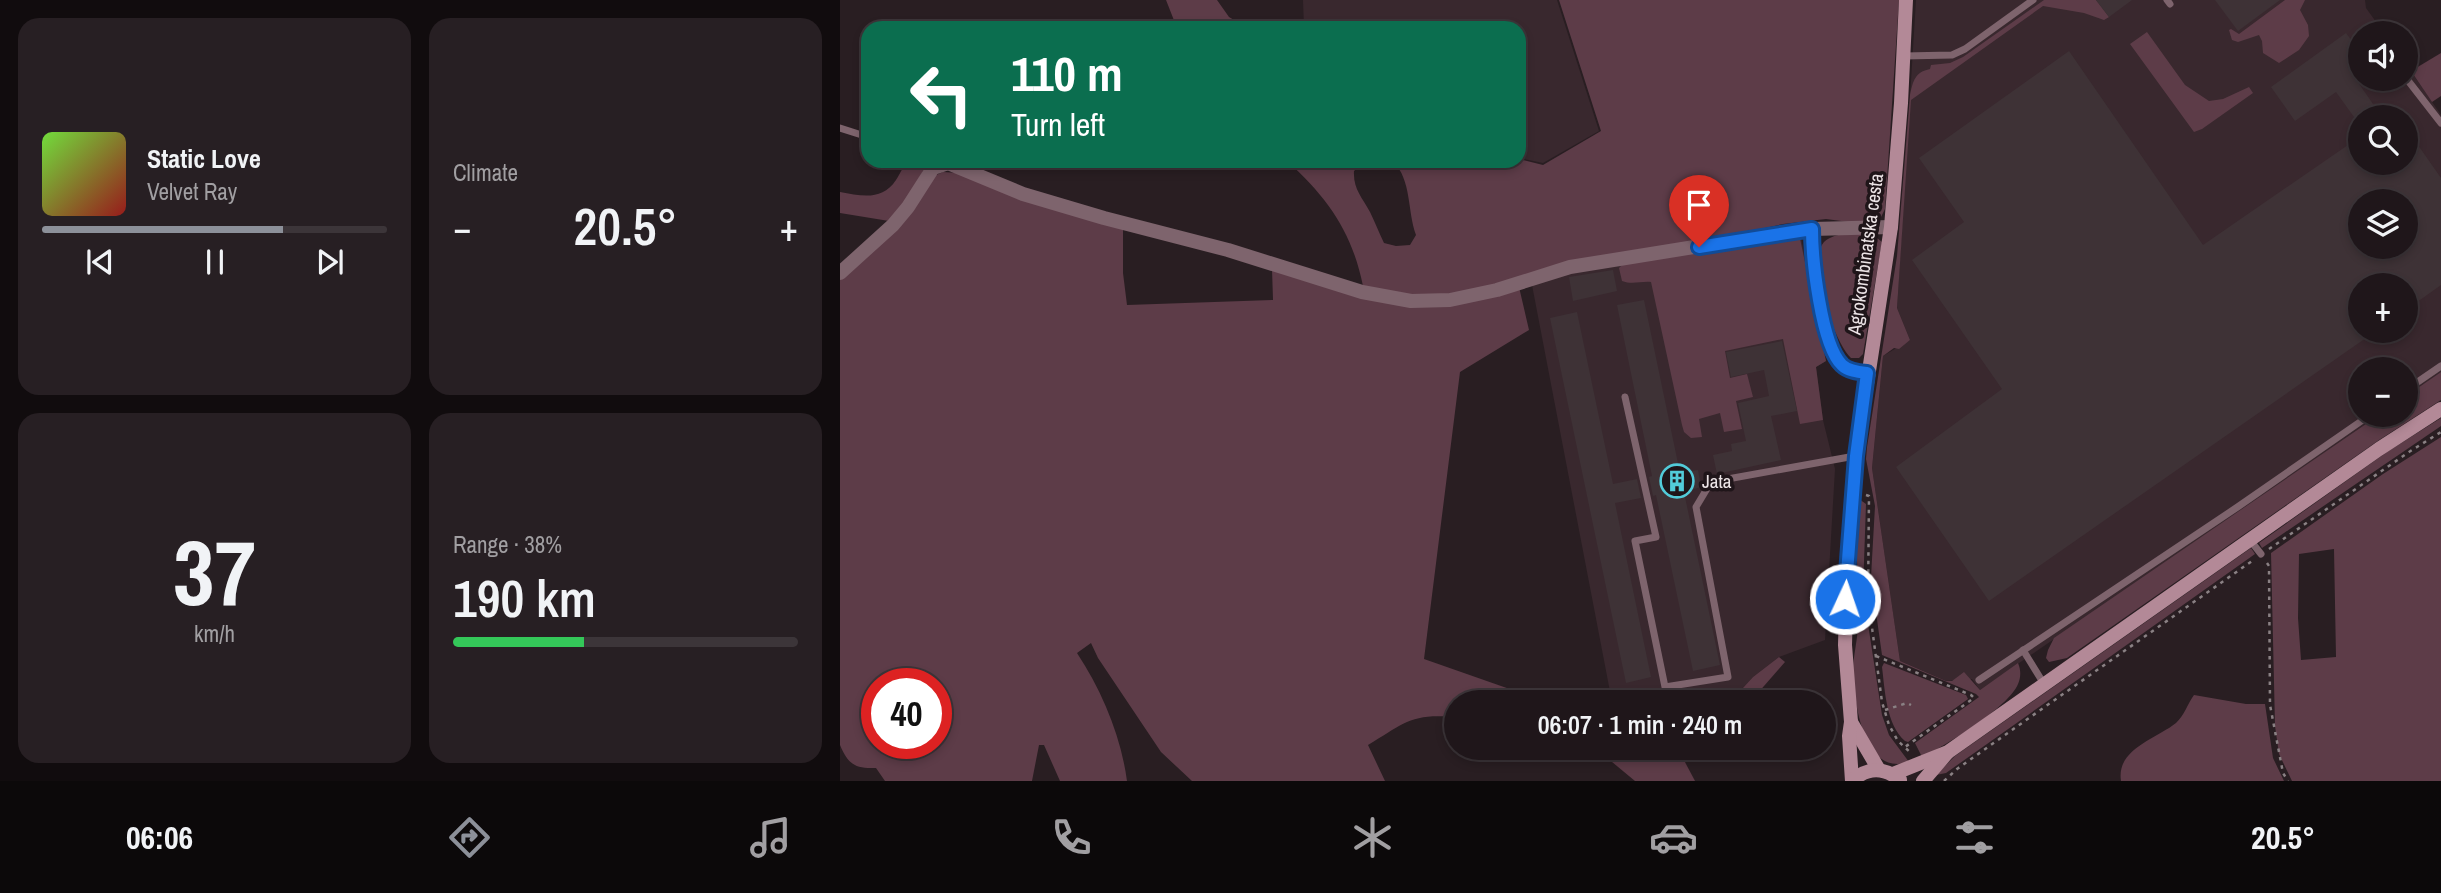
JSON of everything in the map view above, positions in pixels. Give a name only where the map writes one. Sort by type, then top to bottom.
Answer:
[{"type":"street","name":"Agrokombinatska cesta","points":[[1852,781],[1849,736],[1851,722],[1844,645],[1846,569],[1856,456],[1891,227],[1906,0]]},
{"type":"street","points":[[840,273],[893,225],[933,168]]},
{"type":"street","points":[[960,168],[1046,201],[1228,250],[1362,292],[1411,301],[1450,300],[1497,290],[1583,265],[1812,229],[1891,227]]},
{"type":"street","points":[[1852,781],[1867,771],[1891,775],[1948,752],[2379,449],[2441,409]]},
{"type":"street","name":"Agrokombinatska cesta","points":[[1851,722],[1891,775]]},
{"type":"street","points":[[1923,781],[1948,752]]},
{"type":"lane","points":[[1904,56],[1952,55],[2033,0]]},
{"type":"lane","points":[[2416,91],[2441,123]]},
{"type":"lane","points":[[840,128],[861,135]]},
{"type":"lane","points":[[1812,229],[1812,253],[1819,301],[1831,343],[1840,364],[1849,370],[1867,373]]},
{"type":"lane","points":[[2418,382],[2441,366]]},
{"type":"lane","points":[[1625,397],[1656,537],[1636,541],[1665,687],[1728,677],[1696,507],[1711,482],[1856,456]]},
{"type":"lane","points":[[1979,680],[2353,427]]},
{"type":"lane","points":[[2250,539],[2261,554]]},
{"type":"lane","points":[[2023,650],[2044,684]]},
{"type":"path","points":[[1944,781],[1957,769],[2261,554],[2441,432]]},
{"type":"path","points":[[1853,494],[1869,496],[1868,598],[1885,710],[1889,725],[1898,741],[1916,758]]},
{"type":"path","points":[[2261,554],[2269,566],[2270,705],[2283,773],[2288,781]]},
{"type":"path","points":[[1876,656],[1974,698],[1905,747]]},
{"type":"path","points":[[1885,710],[1907,703],[1911,705]]},
{"type":"shaded area","points":[[1166,0],[1217,0],[1229,17],[1236,21],[1174,21]]},
{"type":"shaded area","points":[[1303,0],[1557,0],[1599,131],[1543,163],[1526,159],[1526,21],[1304,21]]},
{"type":"shaded area","points":[[1559,0],[1899,0],[1885,209],[1881,217],[1864,224],[1826,219],[1783,224],[1483,290],[1425,298],[1363,286],[1345,232],[1315,189],[1294,168],[1357,168],[1354,171],[1355,183],[1384,243],[1410,245],[1416,235],[1403,177],[1398,168],[1526,168],[1526,161],[1543,165],[1601,131]]},
{"type":"shaded area","points":[[1916,0],[2365,0],[2366,8],[2375,21],[2348,21],[2348,91],[2418,91],[2418,81],[2441,115],[2441,372],[2418,388],[2418,357],[2348,357],[2348,427],[2362,427],[1980,690],[1972,679],[1946,681],[1900,661],[1872,468],[1883,356],[1910,340],[1897,308]]},
{"type":"shaded area","points":[[2044,0],[2096,0],[2109,17],[2104,20],[2084,13],[2043,6],[1911,100],[1897,308],[1910,340],[1899,349],[1894,348],[1883,356],[1872,468],[1900,661],[1946,681],[1952,681],[1964,672],[1980,690],[2018,663],[2020,668],[2018,684],[2002,704],[1960,735],[1922,757],[1915,743],[1979,697],[1882,655],[1871,577],[1875,506],[1866,459],[1897,256],[1910,95],[1912,85],[1921,72],[1930,69],[1931,65],[1950,63],[1963,57]]},
{"type":"shaded area","points":[[2285,0],[2305,0],[2300,10],[2308,25],[2309,36],[2299,50],[2279,63],[2263,53],[2259,35],[2238,42],[2232,40],[2229,30],[2239,34]]},
{"type":"shaded area","points":[[2147,32],[2185,85],[2209,101],[2223,99],[2249,87],[2253,93],[2194,132],[2130,44]]},
{"type":"shaded area","points":[[2441,53],[2441,96],[2432,102],[2418,81],[2418,67]]},
{"type":"shaded area","points":[[903,168],[924,169],[911,193],[889,221],[840,213],[840,192],[878,194],[896,180]]},
{"type":"shaded area","points":[[943,172],[960,173],[1123,228],[1123,273],[1127,305],[1273,300],[1272,269],[1373,300],[1519,287],[1529,330],[1460,372],[1424,659],[1513,690],[1444,690],[1444,716],[1408,722],[1368,745],[1385,781],[1192,781],[1161,752],[1098,658],[1091,643],[1077,653],[1109,714],[1127,781],[1060,781],[1044,745],[1039,745],[1032,781],[885,781],[876,768],[863,768],[853,764],[840,745],[840,277],[936,175]]},
{"type":"shaded area","points":[[1871,233],[1882,242],[1863,354],[1859,358],[1851,358],[1837,336],[1824,301],[1818,266],[1819,252],[1824,242],[1834,236]]},
{"type":"shaded area","points":[[1799,234],[1826,361],[1816,367],[1823,420],[1800,424],[1783,339],[1725,351],[1730,378],[1747,374],[1753,397],[1736,401],[1742,429],[1724,432],[1720,413],[1699,419],[1702,437],[1691,438],[1684,432],[1682,425],[1651,282],[1622,281],[1619,268],[1623,264]]},
{"type":"shaded area","points":[[1801,238],[1826,361],[1816,367],[1823,420],[1835,469],[1825,640],[1779,657],[1741,690],[1610,690],[1532,285],[1569,273]]},
{"type":"shaded area","points":[[2441,372],[2441,400],[2418,415],[2418,388]]},
{"type":"shaded area","points":[[2441,418],[2441,426],[2262,548],[2259,543],[2387,452]]},
{"type":"shaded area","points":[[2362,427],[2399,427],[2067,658],[2049,662],[2046,658],[2054,638]]},
{"type":"shaded area","points":[[2441,437],[2441,781],[2292,781],[2279,754],[2275,726],[2271,553],[2383,474]],"holes":[[[2334,549],[2336,657],[2301,660],[2298,618],[2299,554]]]},
{"type":"shaded area","points":[[1859,499],[1866,504],[1863,591],[1859,592],[1856,547]]},
{"type":"shaded area","points":[[2251,548],[2255,554],[1946,773],[1936,775],[1955,756]]},
{"type":"shaded area","points":[[1858,623],[1868,624],[1882,715],[1889,735],[1909,762],[1894,764],[1881,759],[1864,734],[1856,701],[1853,671]]},
{"type":"shaded area","points":[[1779,657],[1785,662],[1760,690],[1741,690]]},
{"type":"shaded area","points":[[1884,663],[1966,695],[1968,699],[1908,742],[1905,741],[1890,716],[1882,667]]},
{"type":"shaded area","points":[[2194,695],[2246,704],[2265,704],[2273,758],[2284,781],[2121,781],[2121,770],[2131,753],[2176,723]]},
{"type":"shaded area","points":[[1610,760],[1684,760],[1695,781],[1635,781]]},
{"type":"building","points":[[2096,0],[2132,0],[2109,17]]},
{"type":"building","points":[[2215,0],[2280,0],[2238,31]]},
{"type":"building","points":[[2346,33],[2348,91],[2364,91],[2374,105],[2348,105],[2348,109],[2336,92],[2295,121],[2271,87]]},
{"type":"building","points":[[2069,51],[2203,245],[2348,145],[2348,175],[2418,175],[2418,145],[2441,178],[2441,285],[2418,301],[2418,273],[2348,273],[2348,343],[2359,343],[1989,601],[1896,467],[2002,389],[1912,260],[1964,222],[1919,158]]},
{"type":"building","points":[[1613,270],[1617,291],[1573,301],[1569,277]]},
{"type":"building","name":"Jata","points":[[1644,300],[1680,473],[1698,470],[1701,487],[1684,492],[1720,665],[1693,671],[1656,495],[1653,496],[1649,477],[1652,476],[1617,305]]},
{"type":"building","points":[[1577,312],[1613,484],[1637,479],[1641,498],[1615,503],[1651,677],[1626,683],[1550,318]]},
{"type":"building","points":[[1782,341],[1797,411],[1771,416],[1781,460],[1717,474],[1713,455],[1732,451],[1731,444],[1746,441],[1738,403],[1769,396],[1764,370],[1731,377],[1726,352]]},
{"type":"place","name":"Jata","points":[[1677,481]]},
{"type":"route","points":[[1699,247],[1812,229],[1812,253],[1819,301],[1831,343],[1840,364],[1849,370],[1867,373],[1856,456],[1845,599]]}]
